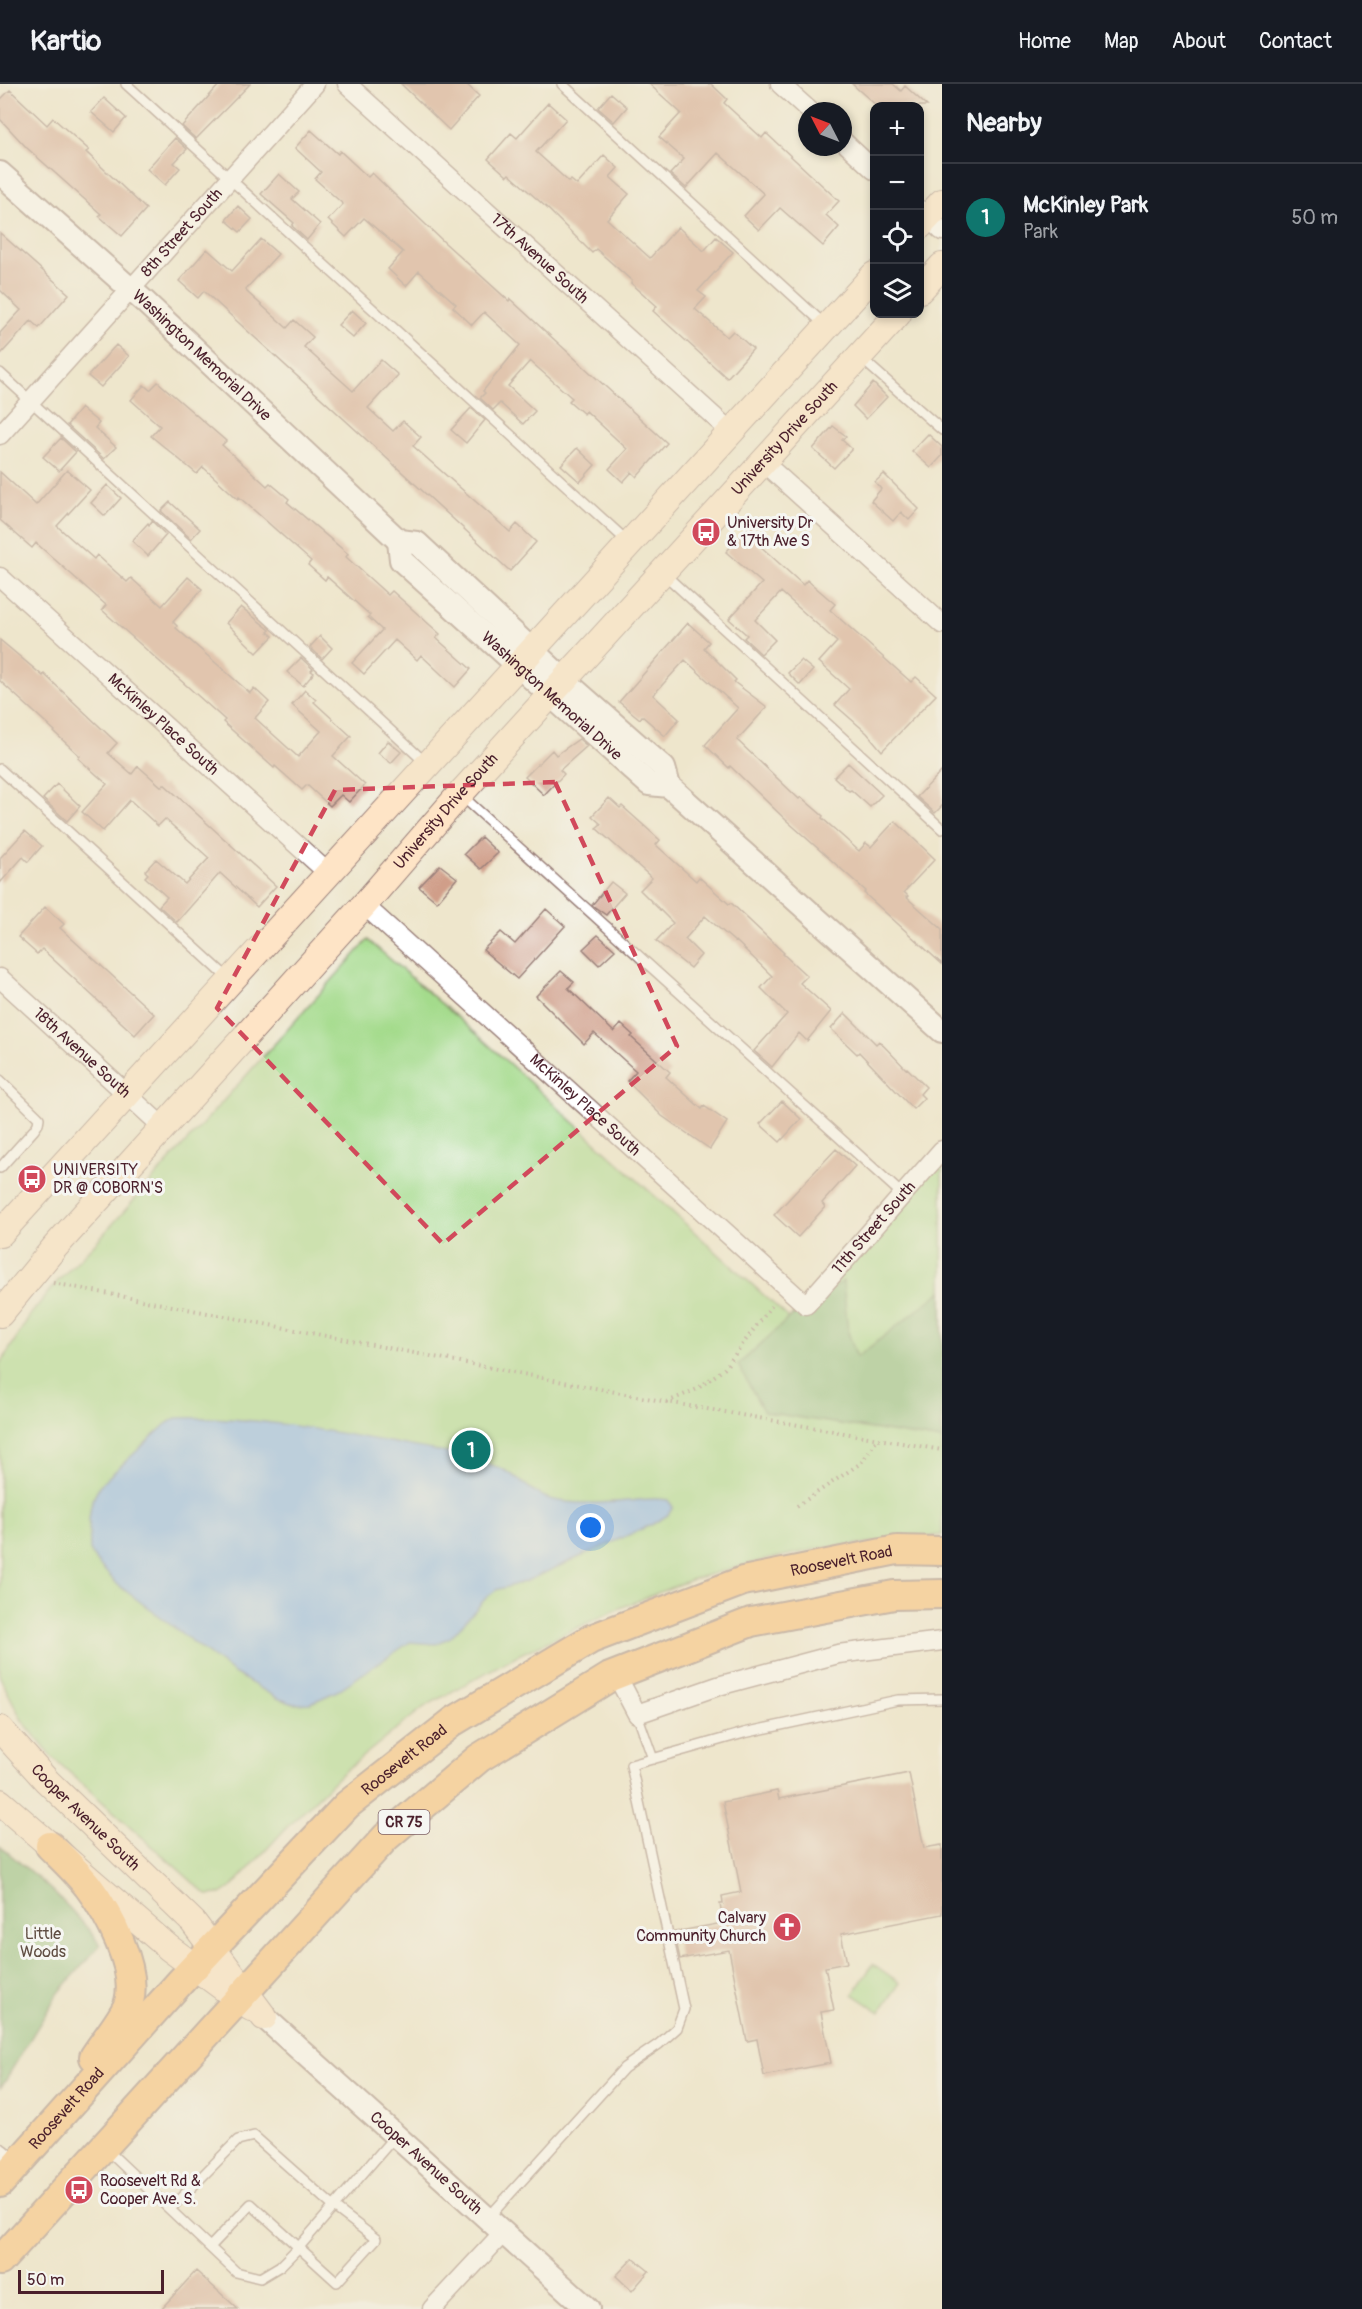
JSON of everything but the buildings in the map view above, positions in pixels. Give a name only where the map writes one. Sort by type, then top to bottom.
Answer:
[{"type":"main road","points":[[924,286],[942,266]]},
{"type":"main road","points":[[0,1234],[870,279]]},
{"type":"main road","name":"University Drive South","points":[[0,1314],[55,1247],[364,905],[460,794],[894,318]]},
{"type":"main road","name":"Roosevelt Road","points":[[5,2168],[43,2134],[347,1805],[454,1721],[591,1639],[743,1581],[897,1551],[942,1551]]},
{"type":"main road","name":"CR 75","points":[[0,2261],[386,1837],[479,1758],[616,1674],[751,1622],[894,1595],[942,1594]]},
{"type":"main road","name":"Cooper Avenue South","points":[[0,1729],[47,1781],[174,1902],[213,1948],[242,1995]]},
{"type":"main road","name":"Cooper Avenue South","points":[[0,1802],[194,1968],[242,1995],[264,2016]]},
{"type":"main road","points":[[43,2134],[128,2005],[131,1986],[123,1950],[107,1916],[88,1886],[50,1845]]},
{"type":"street","name":"8th Street South","points":[[0,435],[315,84]]},
{"type":"street","name":"17th Avenue South","points":[[347,84],[731,432]]},
{"type":"street","points":[[780,84],[800,102]]},
{"type":"street","points":[[852,149],[870,166]]},
{"type":"street","name":"Washington Memorial Drive","points":[[0,172],[131,289],[399,541],[401,560],[525,657],[649,784],[669,786],[942,1031]]},
{"type":"street","points":[[763,462],[942,624]]},
{"type":"street","name":"McKinley Place South","points":[[0,577],[328,873]]},
{"type":"street","name":"McKinley Place South","points":[[364,905],[806,1305]]},
{"type":"street","name":"18th Avenue South","points":[[2,984],[164,1128]]},
{"type":"street","name":"11th Street South","points":[[806,1305],[942,1150]]},
{"type":"street","points":[[616,1674],[637,1714],[718,1686],[838,1654],[942,1641]]},
{"type":"street","name":"Cooper Avenue South","points":[[264,2016],[588,2309]]},
{"type":"street","points":[[432,2309],[496,2225]]},
{"type":"lane","points":[[126,84],[629,543]]},
{"type":"lane","points":[[562,84],[827,327]]},
{"type":"lane","points":[[859,356],[942,430]]},
{"type":"lane","points":[[0,373],[427,764]]},
{"type":"lane","points":[[662,573],[942,829]]},
{"type":"lane","points":[[0,769],[230,980]]},
{"type":"lane","points":[[460,794],[903,1195]]},
{"type":"lane","points":[[0,1080],[39,1118],[34,1130],[0,1168]]},
{"type":"lane","points":[[496,2225],[624,2068],[659,2044],[677,2028],[684,2009],[631,1765],[744,1733],[898,1700],[942,1699]]},
{"type":"lane","points":[[637,1714],[653,1759]]},
{"type":"lane","points":[[104,2147],[236,2272],[260,2278],[280,2266],[299,2247],[396,2135]]},
{"type":"lane","points":[[170,2209],[238,2140],[254,2136],[334,2207],[376,2240],[337,2282],[251,2204],[210,2247]]},
{"type":"path","points":[[52,1283],[667,1402],[942,1450]]},
{"type":"path","points":[[667,1402],[697,1389],[724,1369],[773,1304]]},
{"type":"path","points":[[797,1506],[861,1462],[878,1439]]},
{"type":"highlighted area","points":[[555,782],[677,1046],[443,1244],[217,1008],[335,790]]},
{"type":"green space","points":[[368,940],[480,1037],[789,1318],[942,1157],[942,1535],[822,1548],[760,1561],[690,1580],[620,1608],[516,1656],[424,1707],[341,1774],[288,1826],[233,1886],[221,1894],[207,1895],[51,1756],[22,1720],[0,1677],[0,1365],[30,1315],[55,1284],[100,1238]]},
{"type":"green space","points":[[843,1281],[848,1332],[857,1357],[942,1291],[942,1440],[764,1412],[738,1365],[789,1318]]},
{"type":"green space","name":"Little Woods","points":[[0,1846],[66,1904],[100,1945],[57,1995],[0,2089]]},
{"type":"green space","points":[[873,1964],[900,1983],[880,2012],[853,1994]]},
{"type":"water","points":[[176,1418],[230,1419],[336,1432],[473,1459],[500,1468],[536,1493],[558,1501],[599,1503],[657,1499],[668,1500],[673,1507],[668,1515],[653,1524],[524,1582],[496,1590],[451,1637],[436,1644],[410,1642],[337,1691],[311,1703],[294,1704],[277,1698],[234,1673],[118,1585],[96,1561],[90,1550],[91,1505],[99,1486],[166,1424]]},
{"type":"place","name":"University Dr & 17th Ave S","points":[[706,532]]},
{"type":"place","name":"UNIVERSITY DR @ COBORN'S","points":[[32,1179]]},
{"type":"place","name":"McKinley Park","points":[[471,1450]]},
{"type":"place","name":"Calvary Community Church","points":[[787,1927]]},
{"type":"place","name":"Roosevelt Rd & Cooper Ave. S.","points":[[79,2190]]}]
